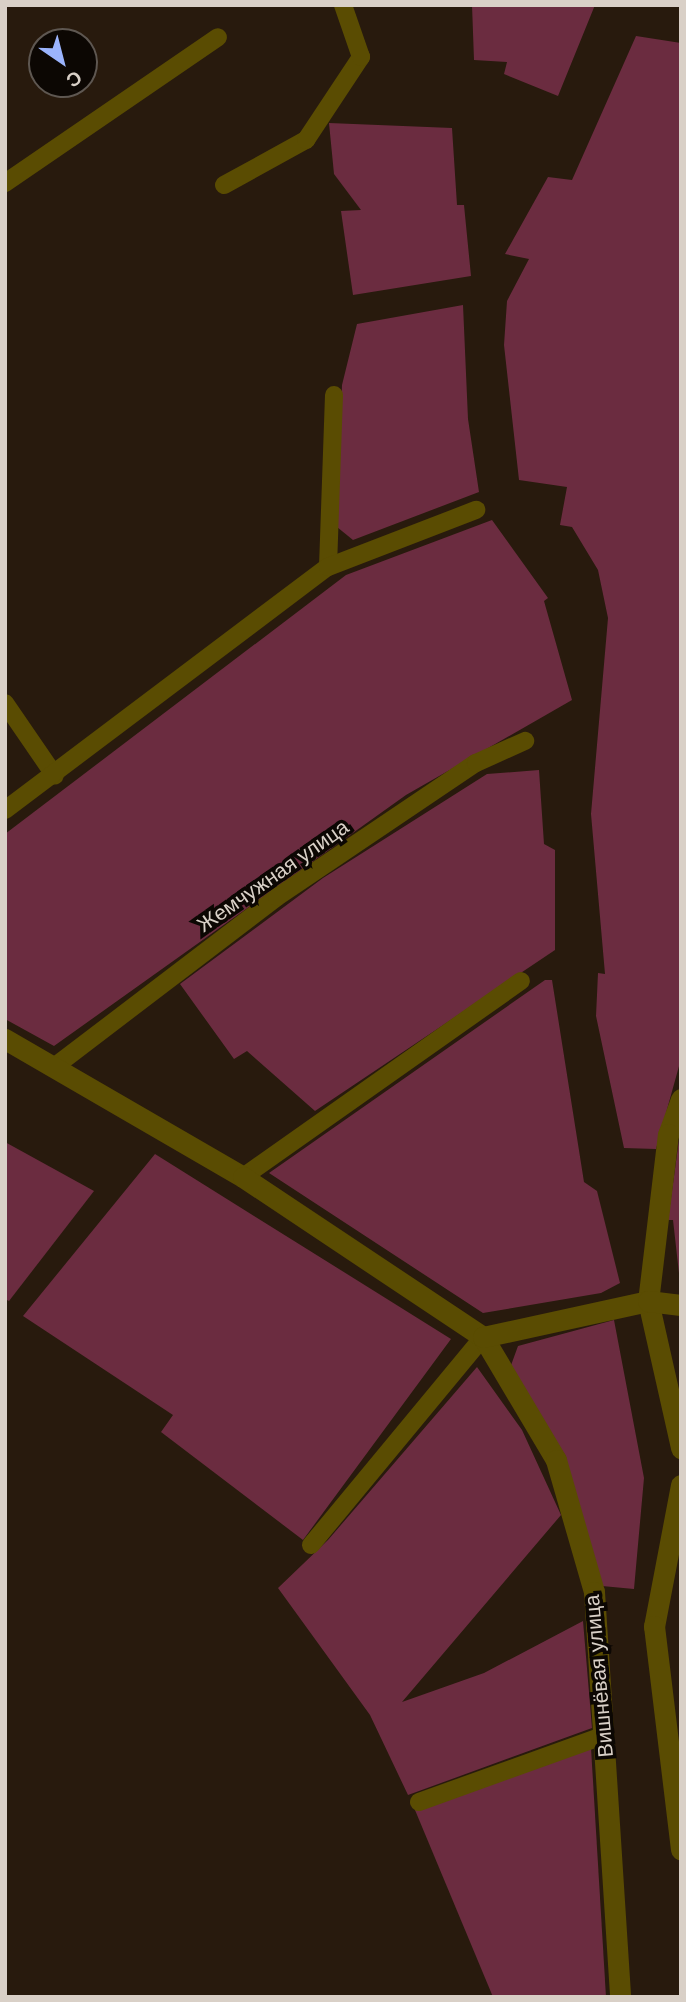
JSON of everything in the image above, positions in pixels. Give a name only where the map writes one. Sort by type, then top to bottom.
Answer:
[{"type":"street","points":[[5,1039],[58,1064],[243,1177],[483,1337],[648,1301],[681,1305]]},
{"type":"street","points":[[681,1099],[668,1135],[648,1301],[681,1448]]},
{"type":"street","name":"Вишнёвая улица","points":[[483,1337],[556,1460],[594,1592],[620,1997]]},
{"type":"street","points":[[681,1485],[654,1626],[681,1849]]},
{"type":"lane","points":[[224,185],[306,139],[361,57],[343,5]]},
{"type":"lane","points":[[5,183],[218,37]]},
{"type":"lane","points":[[328,567],[334,395]]},
{"type":"lane","points":[[5,810],[55,776],[328,567],[476,510]]},
{"type":"lane","points":[[5,703],[55,776]]},
{"type":"lane","name":"Жемчужная улица","points":[[58,1064],[277,897],[476,763],[525,741]]},
{"type":"lane","points":[[243,1177],[521,981]]},
{"type":"lane","points":[[311,1545],[483,1337]]},
{"type":"lane","points":[[419,1802],[605,1735]]},
{"type":"shaded area","points":[[472,5],[595,5],[558,96],[504,74],[507,62],[474,60]]},
{"type":"shaded area","points":[[636,36],[681,43],[681,1059],[656,1149],[624,1148],[596,1016],[598,973],[605,974],[591,814],[608,618],[598,570],[572,527],[560,525],[567,487],[519,480],[504,345],[507,301],[529,259],[505,254],[548,177],[572,180]]},
{"type":"shaded area","points":[[329,123],[452,128],[457,205],[464,205],[471,276],[353,295],[341,211],[361,210],[334,174]]},
{"type":"shaded area","points":[[463,305],[468,419],[479,492],[353,540],[337,527],[342,385],[357,324]]},
{"type":"shaded area","points":[[492,520],[548,598],[544,601],[572,700],[406,795],[54,1046],[5,1019],[5,834],[346,575]]},
{"type":"shaded area","points":[[539,770],[544,844],[555,850],[555,950],[315,1111],[247,1051],[234,1059],[180,984],[323,878],[487,774]]},
{"type":"shaded area","points":[[545,980],[552,980],[584,1182],[597,1191],[620,1283],[601,1293],[483,1313],[269,1173]]},
{"type":"shaded area","points":[[681,1125],[681,1291],[673,1220],[668,1220]]},
{"type":"shaded area","points":[[5,1142],[94,1191],[9,1301],[5,1299]]},
{"type":"shaded area","points":[[155,1154],[451,1339],[303,1540],[161,1432],[173,1415],[23,1316]]},
{"type":"shaded area","points":[[614,1320],[644,1478],[634,1589],[602,1586],[565,1455],[510,1368],[518,1346]]},
{"type":"shaded area","points":[[477,1367],[522,1430],[561,1515],[402,1702],[484,1673],[583,1621],[592,1728],[408,1795],[370,1715],[278,1588],[328,1540]]},
{"type":"shaded area","points":[[591,1748],[606,1997],[493,1997],[415,1810]]}]
